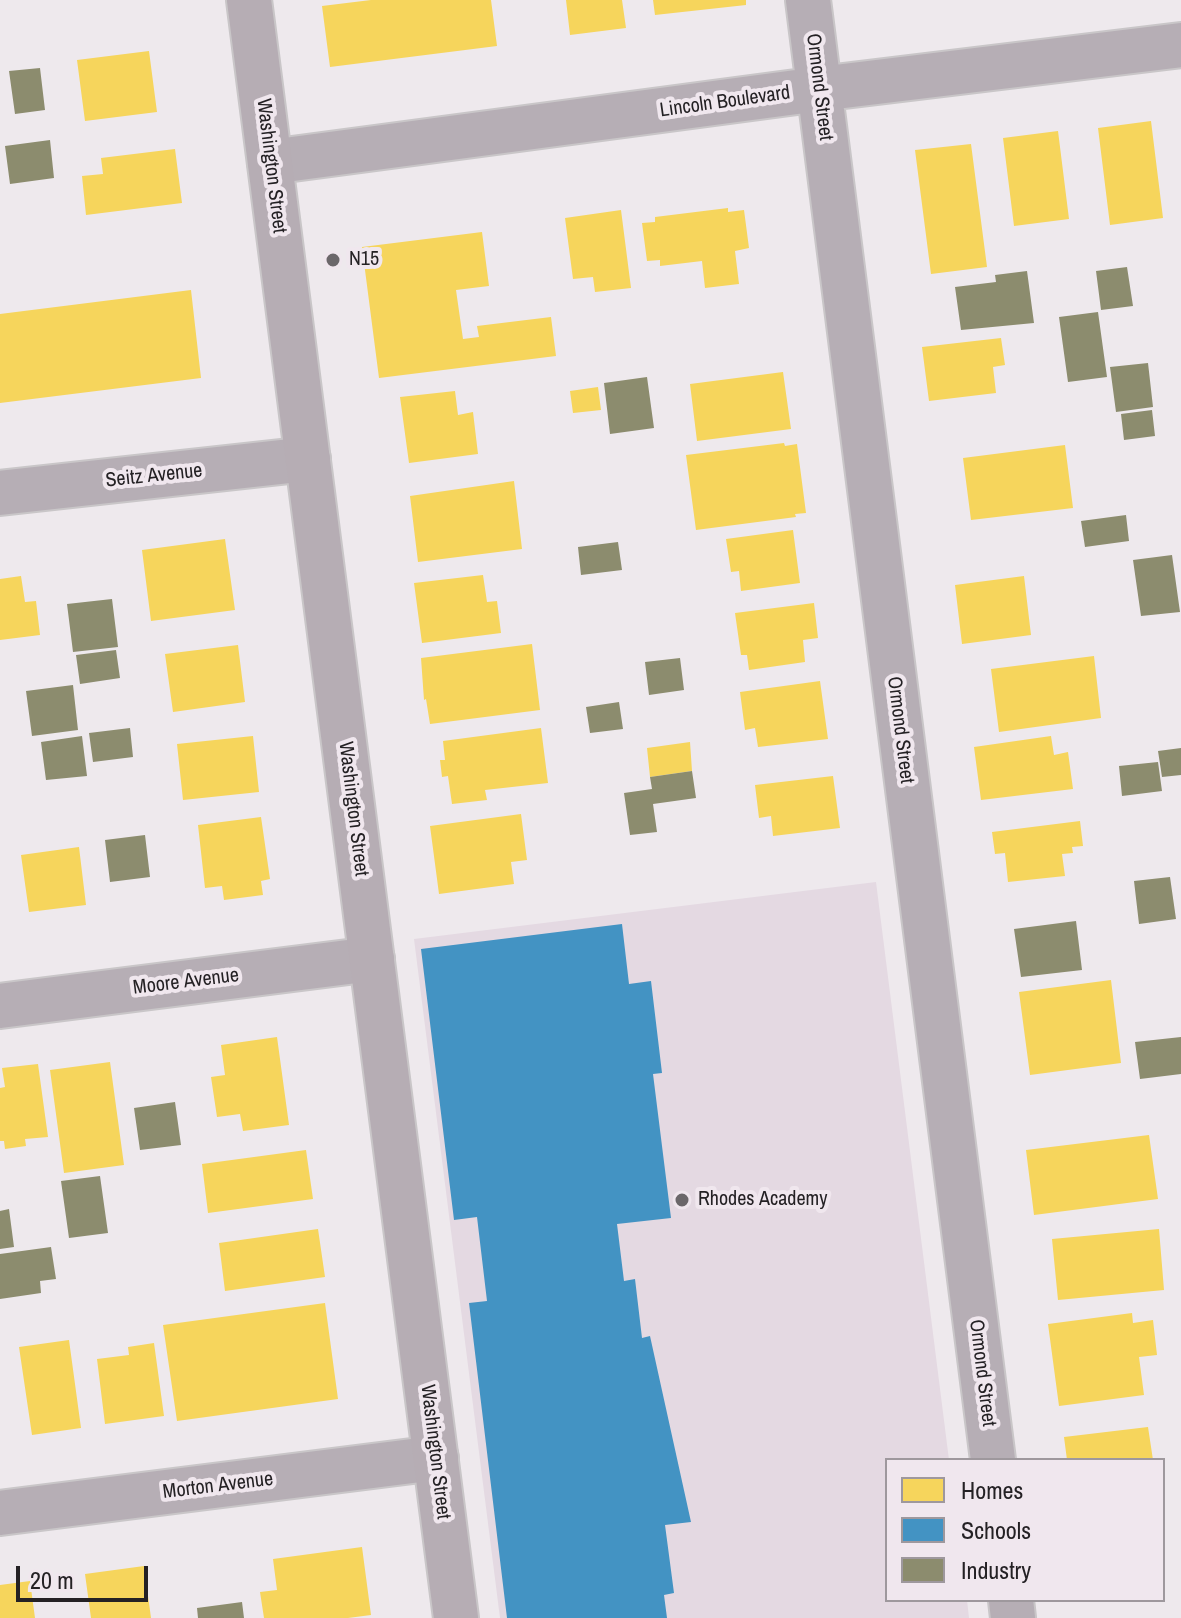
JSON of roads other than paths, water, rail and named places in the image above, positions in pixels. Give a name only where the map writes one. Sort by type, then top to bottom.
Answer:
[{"type":"main road","name":"Washington Street","points":[[249,0],[456,1618]]},
{"type":"street","name":"Ormond Street","points":[[808,0],[993,1458]]},
{"type":"street","name":"Lincoln Boulevard","points":[[270,162],[819,89],[1181,45]]},
{"type":"street","name":"Seitz Avenue","points":[[0,493],[308,459]]},
{"type":"street","name":"Moore Avenue","points":[[0,1006],[372,959]]},
{"type":"street","name":"Morton Avenue","points":[[0,1513],[436,1458]]},
{"type":"place","name":"N15","points":[[333,260]]},
{"type":"place","name":"Rhodes Academy","points":[[682,1200]]}]
